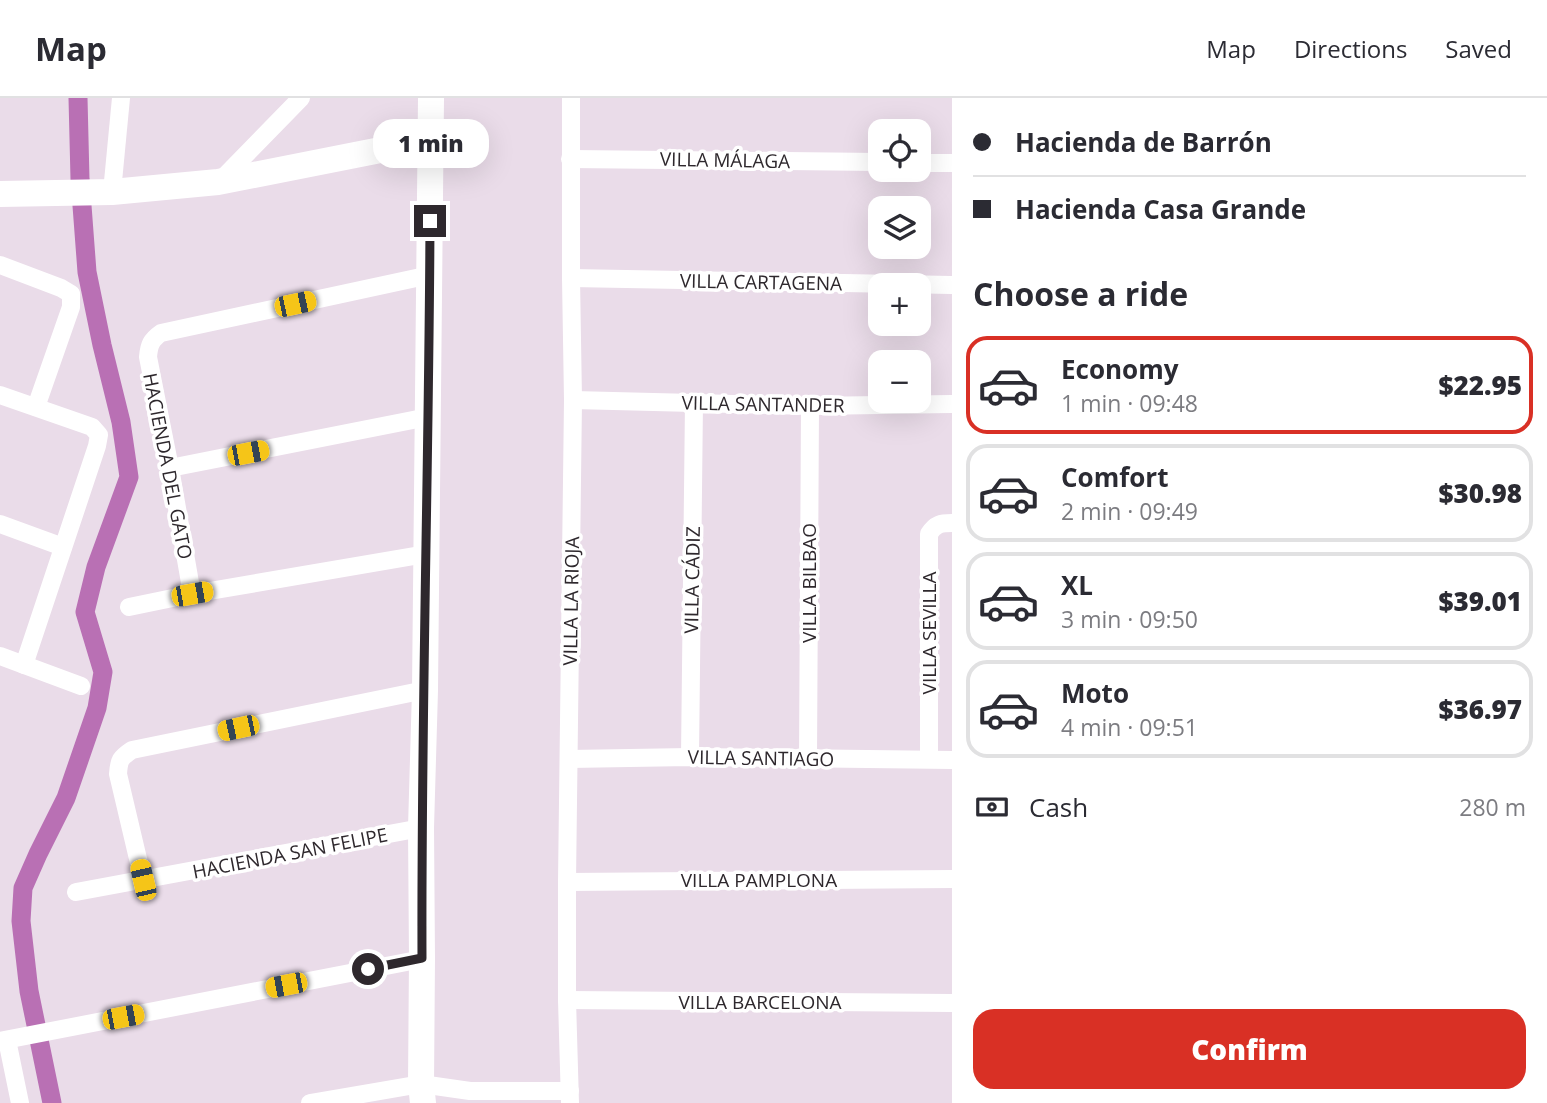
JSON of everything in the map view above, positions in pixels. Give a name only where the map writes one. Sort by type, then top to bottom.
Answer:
[{"type":"street","points":[[108,192],[121,98]]},
{"type":"street","points":[[218,182],[301,98]]},
{"type":"street","points":[[422,1094],[421,828],[425,690],[431,98]]},
{"type":"street","name":"VILLA LA RIOJA","points":[[570,1097],[567,882],[573,400],[570,278],[571,98]]},
{"type":"street","points":[[0,194],[108,192],[218,182],[431,140]]},
{"type":"street","name":"VILLA MÁLAGA","points":[[570,159],[868,162]]},
{"type":"street","points":[[931,163],[952,163]]},
{"type":"street","points":[[0,265],[71,294],[71,307],[36,407]]},
{"type":"street","name":"HACIENDA DEL GATO","points":[[192,594],[148,357],[152,339],[160,333],[430,275]]},
{"type":"street","name":"VILLA CARTAGENA","points":[[570,278],[952,285]]},
{"type":"street","points":[[0,396],[92,427],[99,435],[24,665]]},
{"type":"street","name":"VILLA SANTANDER","points":[[573,400],[810,406],[952,404]]},
{"type":"street","name":"VILLA CÁDIZ","points":[[690,757],[694,402]]},
{"type":"street","name":"VILLA BILBAO","points":[[808,759],[810,406]]},
{"type":"street","points":[[170,468],[428,417]]},
{"type":"street","name":"VILLA SEVILLA","points":[[929,759],[929,534],[933,527],[952,523]]},
{"type":"street","points":[[0,524],[63,547]]},
{"type":"street","points":[[129,607],[426,554]]},
{"type":"street","points":[[0,656],[81,686]]},
{"type":"street","points":[[143,880],[118,774],[122,757],[132,750],[425,690]]},
{"type":"street","name":"VILLA SANTIAGO","points":[[569,759],[690,757],[952,760]]},
{"type":"street","name":"HACIENDA SAN FELIPE","points":[[76,892],[421,828]]},
{"type":"street","name":"VILLA PAMPLONA","points":[[567,882],[952,879]]},
{"type":"street","points":[[20,1103],[9,1040],[422,958]]},
{"type":"street","name":"VILLA BARCELONA","points":[[567,1000],[952,1003]]},
{"type":"street","points":[[310,1103],[470,1091],[570,1097]]},
{"type":"waterway","points":[[52,1103],[29,991],[21,921],[23,888],[66,798],[97,708],[103,672],[85,612],[96,567],[129,477],[121,422],[87,272],[80,179],[78,98]]},
{"type":"route","points":[[368,969],[422,958],[421,828],[430,221]]}]
